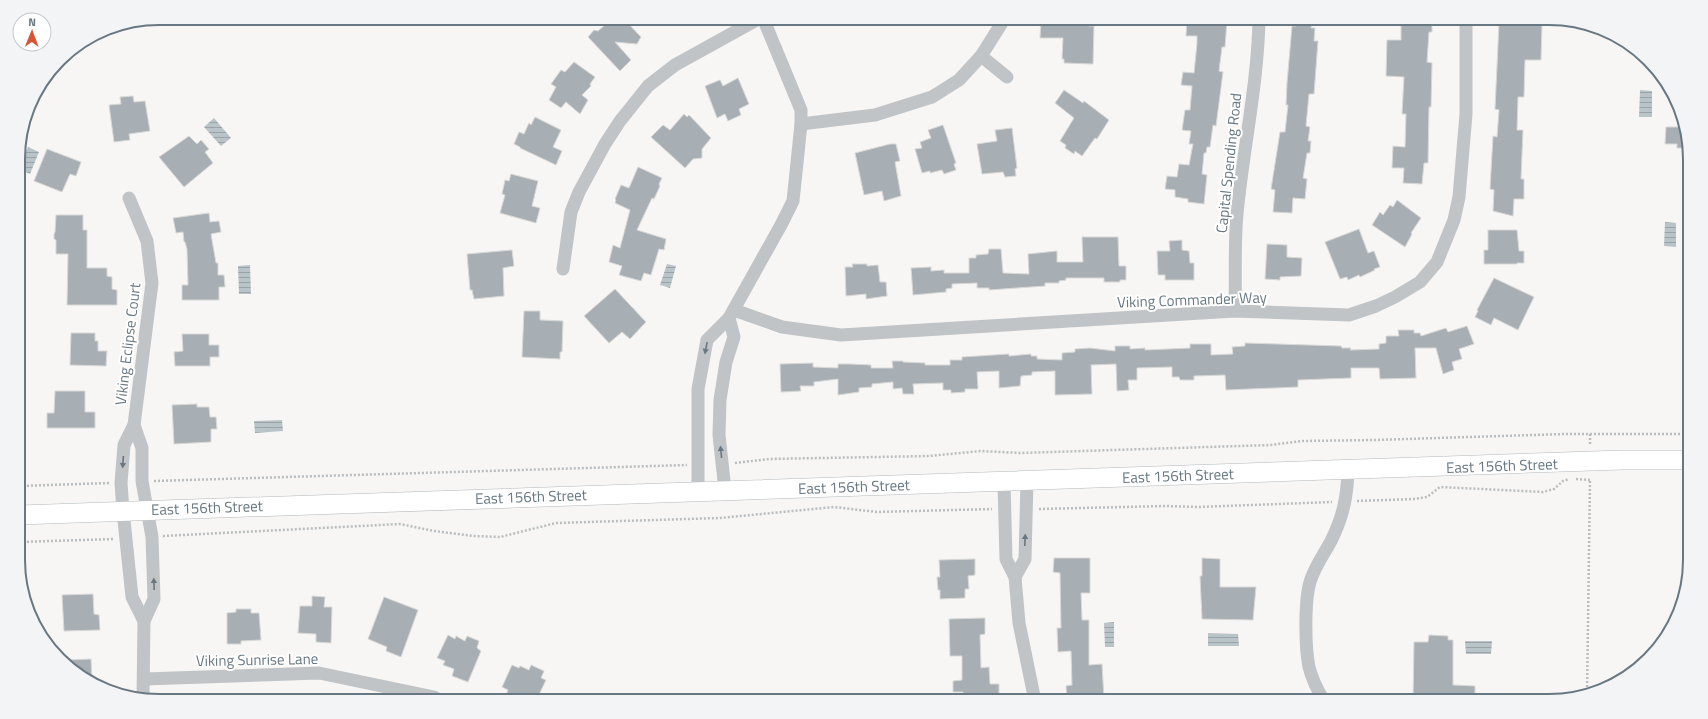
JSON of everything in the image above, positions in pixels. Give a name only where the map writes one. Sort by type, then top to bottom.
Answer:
[{"type":"street","points":[[563,269],[571,212],[579,192],[605,144],[625,115],[648,86],[675,65],[749,25]]},
{"type":"street","points":[[698,491],[698,389],[708,340],[732,314],[782,225],[793,201],[801,124],[801,110],[765,25]]},
{"type":"street","points":[[801,124],[875,115],[932,97],[959,80],[981,56],[1001,25]]},
{"type":"street","name":"Capital Spending Road","points":[[1235,311],[1237,215],[1253,91],[1259,25]]},
{"type":"street","name":"Viking Commander Way","points":[[732,314],[782,327],[841,335],[1235,311],[1349,315],[1376,306],[1420,282],[1437,262],[1454,220],[1459,197],[1466,114],[1466,25]]},
{"type":"street","points":[[981,56],[1007,77]]},
{"type":"street","name":"Viking Eclipse Court","points":[[129,198],[147,241],[152,283],[134,425],[124,445],[121,483],[122,511],[127,538],[132,597],[144,621]]},
{"type":"street","points":[[725,490],[719,435],[720,400],[726,362],[734,337],[732,314]]},
{"type":"street","name":"Viking Eclipse Court","points":[[134,425],[142,448],[142,482],[152,537],[154,599],[144,621]]},
{"type":"street","name":"East 156th Street","points":[[25,515],[725,490],[1348,471],[1590,471],[1622,460],[1683,460]]},
{"type":"street","points":[[1319,694],[1309,667],[1306,635],[1310,581],[1339,524],[1346,502],[1348,471]]},
{"type":"street","points":[[1015,576],[1024,559],[1027,481]]},
{"type":"street","points":[[1004,482],[1006,509],[1006,559],[1015,576],[1019,623],[1034,694]]},
{"type":"street","points":[[143,693],[144,621]]},
{"type":"street","name":"Viking Sunrise Lane","points":[[144,679],[319,673],[420,694]]},
{"type":"path","points":[[722,464],[769,459],[929,456],[980,451],[1020,453],[1271,445],[1303,441],[1564,434],[1683,434]]},
{"type":"path","points":[[1587,688],[1590,434]]},
{"type":"path","points":[[142,482],[537,468],[579,469],[681,464],[698,466]]},
{"type":"path","points":[[1026,510],[1165,506],[1198,507],[1414,499],[1427,497],[1440,487],[1543,492],[1554,489],[1563,481],[1590,471]]},
{"type":"path","points":[[25,486],[121,483]]},
{"type":"path","points":[[152,537],[400,524],[467,536],[500,537],[556,523],[720,518],[834,507],[877,512],[1006,509]]},
{"type":"path","points":[[25,542],[127,538]]},
{"type":"shaded area","points":[[1640,90],[1652,91],[1652,117],[1639,117]]},
{"type":"shaded area","points":[[214,118],[231,138],[221,146],[204,127]]},
{"type":"shaded area","points":[[28,147],[39,152],[30,174],[25,172],[25,154]]},
{"type":"shaded area","points":[[1665,222],[1676,223],[1676,247],[1664,246]]},
{"type":"shaded area","points":[[667,264],[676,266],[670,288],[660,285]]},
{"type":"shaded area","points":[[250,265],[251,294],[239,294],[238,266]]},
{"type":"shaded area","points":[[282,420],[283,431],[255,433],[254,421]]},
{"type":"shaded area","points":[[1114,622],[1114,647],[1105,647],[1104,623]]},
{"type":"shaded area","points":[[1208,633],[1238,634],[1239,646],[1208,646]]},
{"type":"shaded area","points":[[1465,641],[1492,641],[1491,654],[1466,654]]},
{"type":"building","points":[[605,25],[630,25],[641,37],[637,44],[615,42],[631,60],[620,71],[588,37],[594,30],[598,31]]},
{"type":"building","points":[[1041,25],[1094,26],[1093,64],[1064,63],[1064,59],[1062,59],[1063,38],[1040,38]]},
{"type":"building","points":[[1187,25],[1227,25],[1225,47],[1222,47],[1219,71],[1223,72],[1216,126],[1213,125],[1210,147],[1207,147],[1206,153],[1204,153],[1202,174],[1207,175],[1204,204],[1188,202],[1188,199],[1175,197],[1175,190],[1165,189],[1167,176],[1177,177],[1179,164],[1189,165],[1193,144],[1189,144],[1191,131],[1182,130],[1185,110],[1190,110],[1192,86],[1181,85],[1183,72],[1194,73],[1197,36],[1186,36]]},
{"type":"building","points":[[1311,25],[1311,28],[1315,28],[1314,41],[1318,41],[1314,94],[1309,94],[1306,126],[1310,127],[1308,141],[1311,141],[1310,153],[1307,153],[1303,178],[1307,179],[1305,199],[1293,198],[1292,213],[1273,212],[1275,190],[1271,189],[1280,132],[1285,132],[1288,105],[1286,105],[1287,83],[1292,26]]},
{"type":"building","points":[[1401,25],[1432,25],[1432,32],[1429,32],[1427,62],[1432,63],[1431,107],[1429,107],[1428,163],[1424,163],[1422,184],[1403,183],[1404,168],[1392,168],[1393,146],[1405,147],[1406,114],[1402,114],[1404,77],[1386,76],[1387,40],[1401,40]]},
{"type":"building","points":[[1499,25],[1542,25],[1541,60],[1525,60],[1524,97],[1518,97],[1517,130],[1523,130],[1521,179],[1524,179],[1524,199],[1514,199],[1513,216],[1493,211],[1494,190],[1490,189],[1493,136],[1497,137],[1499,110],[1495,109]]},
{"type":"building","points":[[574,62],[595,77],[590,84],[591,86],[582,95],[588,100],[580,114],[566,102],[561,108],[549,100],[556,87],[551,84],[561,70],[565,72]]},
{"type":"building","points":[[738,78],[749,104],[739,109],[741,115],[728,121],[725,114],[717,118],[705,86],[720,80],[723,86]]},
{"type":"building","points":[[1064,90],[1083,103],[1084,101],[1109,120],[1097,139],[1095,138],[1082,156],[1075,151],[1074,154],[1065,148],[1066,145],[1060,141],[1074,118],[1055,103]]},
{"type":"building","points":[[133,96],[134,102],[145,101],[150,131],[129,134],[130,140],[114,142],[109,105],[121,104],[120,97]]},
{"type":"building","points":[[684,114],[687,117],[689,115],[711,138],[702,149],[702,158],[693,159],[685,168],[651,137],[663,125],[670,130]]},
{"type":"building","points":[[535,117],[561,130],[553,147],[562,151],[556,165],[514,144],[519,132],[524,134],[529,123],[531,125]]},
{"type":"building","points":[[943,125],[956,163],[954,164],[956,170],[944,174],[942,170],[922,173],[915,149],[922,148],[920,142],[931,138],[928,130]]},
{"type":"building","points":[[1666,127],[1679,127],[1682,148],[1677,148],[1677,144],[1665,144]]},
{"type":"building","points":[[1012,128],[1017,168],[1015,169],[1016,176],[1005,177],[1003,172],[982,174],[977,144],[997,141],[995,130]]},
{"type":"building","points":[[189,136],[197,144],[201,140],[209,149],[205,152],[213,163],[184,187],[159,157]]},
{"type":"building","points":[[890,144],[896,144],[900,161],[895,162],[901,196],[884,201],[882,191],[864,195],[855,153]]},
{"type":"building","points":[[47,149],[81,162],[76,176],[70,174],[62,192],[34,181]]},
{"type":"building","points":[[638,167],[662,178],[654,199],[652,198],[637,230],[666,239],[664,250],[659,249],[651,275],[644,273],[641,281],[619,275],[622,266],[609,262],[613,245],[620,248],[630,210],[615,203],[615,199],[621,185],[629,188]]},
{"type":"building","points":[[511,174],[538,181],[532,206],[540,208],[536,223],[500,213],[505,195],[502,194],[505,180],[509,181]]},
{"type":"building","points":[[1397,200],[1421,218],[1411,233],[1412,234],[1405,247],[1372,225],[1380,212],[1383,215],[1390,205],[1393,207]]},
{"type":"building","points":[[209,213],[210,222],[219,221],[221,232],[211,234],[216,263],[218,263],[218,275],[224,275],[225,287],[219,287],[219,300],[182,300],[182,285],[188,285],[187,249],[184,242],[183,232],[176,233],[173,218]]},
{"type":"building","points":[[56,215],[83,215],[83,230],[87,230],[87,268],[107,268],[107,276],[112,277],[112,289],[117,290],[117,305],[67,305],[68,254],[56,254],[56,240],[54,239],[54,234]]},
{"type":"building","points":[[1359,229],[1368,253],[1374,251],[1380,267],[1360,277],[1359,275],[1348,280],[1347,277],[1340,279],[1325,242]]},
{"type":"building","points":[[1488,230],[1517,230],[1519,251],[1524,251],[1524,263],[1484,264],[1484,250],[1488,250]]},
{"type":"building","points":[[1082,237],[1118,237],[1119,266],[1126,266],[1126,280],[1120,280],[1120,282],[1104,282],[1104,278],[1066,278],[1066,280],[1059,281],[1059,283],[1045,283],[1045,286],[989,290],[989,288],[977,288],[977,283],[952,284],[952,288],[946,289],[946,292],[913,295],[911,268],[931,267],[931,271],[944,270],[944,273],[969,273],[969,258],[976,258],[976,255],[988,254],[989,249],[1001,249],[1003,273],[1029,274],[1028,254],[1057,251],[1057,262],[1083,262]]},
{"type":"building","points":[[1182,240],[1182,250],[1189,251],[1190,263],[1194,263],[1194,280],[1165,280],[1165,275],[1158,275],[1157,251],[1170,251],[1169,241]]},
{"type":"building","points":[[1267,244],[1287,245],[1287,257],[1302,258],[1301,276],[1280,277],[1280,280],[1265,279]]},
{"type":"building","points":[[512,250],[514,266],[503,268],[504,296],[474,299],[472,290],[470,290],[467,254]]},
{"type":"building","points":[[852,264],[867,264],[867,266],[878,265],[880,282],[886,282],[887,296],[866,299],[866,294],[846,296],[845,267],[853,267]]},
{"type":"building","points":[[1494,278],[1534,297],[1518,330],[1494,318],[1491,325],[1475,317],[1478,311],[1477,310]]},
{"type":"building","points":[[615,289],[646,322],[630,339],[622,332],[609,343],[584,316]]},
{"type":"building","points":[[524,311],[540,311],[540,320],[563,321],[562,352],[560,352],[560,359],[522,357]]},
{"type":"building","points":[[1467,326],[1474,344],[1459,349],[1462,359],[1452,362],[1454,370],[1443,374],[1436,348],[1415,348],[1416,378],[1380,379],[1379,368],[1351,368],[1351,378],[1298,380],[1298,387],[1226,390],[1225,375],[1194,376],[1194,380],[1180,380],[1179,377],[1172,377],[1172,367],[1137,368],[1137,380],[1128,380],[1129,390],[1117,391],[1116,364],[1091,365],[1092,394],[1055,395],[1055,371],[1032,372],[1032,375],[1021,376],[1020,386],[999,388],[999,371],[977,372],[978,389],[965,389],[965,392],[951,393],[951,390],[943,390],[943,383],[913,384],[914,394],[903,394],[902,388],[893,389],[893,382],[872,384],[872,387],[859,388],[859,392],[838,395],[838,379],[814,382],[814,386],[800,386],[801,391],[781,392],[780,364],[813,363],[813,367],[838,368],[838,364],[850,364],[871,365],[871,368],[893,368],[892,361],[925,363],[925,365],[950,365],[950,360],[962,360],[962,357],[1009,354],[1009,356],[1031,354],[1031,356],[1037,356],[1037,359],[1062,360],[1062,353],[1075,352],[1075,349],[1090,348],[1115,351],[1115,346],[1130,346],[1130,349],[1145,348],[1145,350],[1190,348],[1190,344],[1211,344],[1211,355],[1233,354],[1232,347],[1245,346],[1245,343],[1341,346],[1342,348],[1351,348],[1350,350],[1379,349],[1379,344],[1386,343],[1386,336],[1399,336],[1398,330],[1414,330],[1414,333],[1420,333],[1421,336],[1446,328],[1448,332]]},
{"type":"building","points":[[71,333],[95,333],[95,341],[98,341],[98,351],[107,351],[106,366],[70,365]]},
{"type":"building","points":[[182,334],[209,334],[209,345],[219,345],[219,357],[210,357],[210,366],[175,366],[174,352],[183,351]]},
{"type":"building","points":[[55,391],[85,391],[85,412],[95,412],[95,428],[47,428],[47,413],[54,413]]},
{"type":"building","points":[[197,404],[197,407],[209,407],[210,417],[216,417],[217,429],[211,429],[211,442],[174,444],[172,405]]},
{"type":"building","points":[[1054,558],[1090,558],[1090,593],[1081,593],[1082,620],[1089,620],[1089,665],[1102,664],[1104,694],[1067,694],[1066,686],[1072,685],[1071,651],[1058,652],[1057,628],[1061,628],[1060,573],[1053,572]]},
{"type":"building","points":[[1202,558],[1220,559],[1220,587],[1256,587],[1253,620],[1202,619],[1200,576],[1202,576]]},
{"type":"building","points":[[975,559],[975,575],[968,576],[969,589],[965,589],[965,598],[940,599],[940,590],[938,590],[937,577],[940,577],[939,560]]},
{"type":"building","points":[[93,594],[94,614],[99,615],[100,630],[64,631],[62,595]]},
{"type":"building","points":[[312,596],[325,597],[324,607],[332,607],[331,643],[316,642],[316,634],[298,633],[300,606],[312,606]]},
{"type":"building","points":[[384,597],[418,610],[401,657],[386,651],[387,647],[368,639]]},
{"type":"building","points":[[236,609],[251,609],[251,613],[259,613],[261,640],[241,641],[241,644],[227,644],[227,613],[236,612]]},
{"type":"building","points":[[985,618],[985,634],[980,635],[981,668],[989,667],[990,684],[999,684],[999,694],[963,694],[963,692],[953,692],[953,681],[962,680],[962,656],[950,656],[949,619]]},
{"type":"building","points":[[448,635],[455,639],[456,636],[465,641],[467,636],[479,641],[477,648],[481,651],[468,682],[452,676],[454,669],[443,665],[445,661],[437,658]]},
{"type":"building","points":[[1429,635],[1448,636],[1448,640],[1453,640],[1453,685],[1475,686],[1475,694],[1413,694],[1414,642],[1428,642]]},
{"type":"building","points":[[91,659],[92,676],[77,666],[70,660]]},
{"type":"building","points":[[512,665],[519,668],[520,666],[529,670],[531,665],[544,671],[541,678],[546,680],[539,694],[506,694],[508,690],[502,687]]}]
